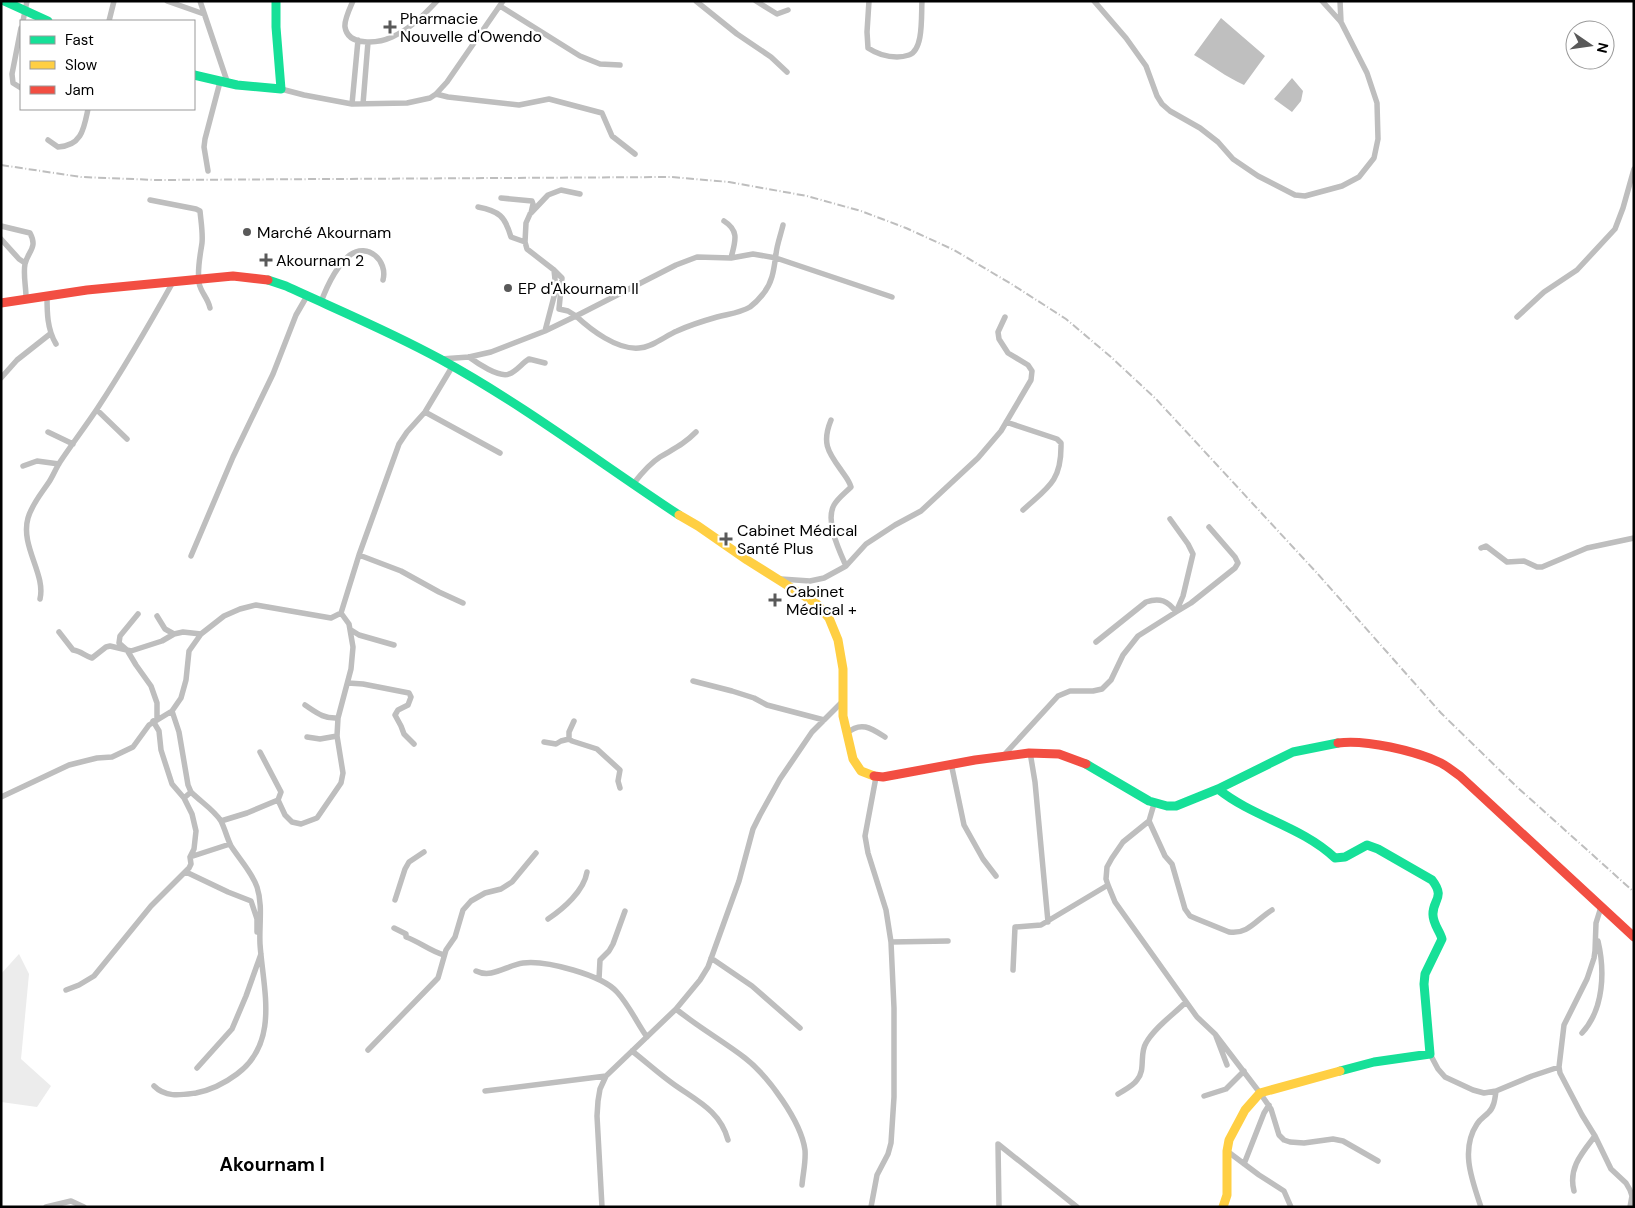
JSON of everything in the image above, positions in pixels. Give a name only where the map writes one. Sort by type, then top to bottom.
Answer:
[{"type":"street","points":[[4,1],[46,20]]},
{"type":"street","points":[[23,20],[27,1]]},
{"type":"street","points":[[109,20],[114,1]]},
{"type":"street","points":[[168,1],[204,14]]},
{"type":"street","points":[[200,1],[224,83],[205,139],[204,147],[208,171]]},
{"type":"street","points":[[276,1],[280,89]]},
{"type":"street","points":[[353,1],[344,25],[348,34],[358,40],[368,42],[380,42],[392,37],[419,20],[437,1]]},
{"type":"street","points":[[696,1],[737,34],[771,57],[787,72]]},
{"type":"street","points":[[756,1],[776,14],[788,10]]},
{"type":"street","points":[[869,1],[868,48],[882,56],[896,57],[910,55],[917,48],[920,39],[922,1]]},
{"type":"street","points":[[1094,1],[1126,38],[1146,66],[1157,96],[1162,104],[1170,111],[1200,128],[1218,142],[1233,159],[1258,176],[1294,196],[1305,196],[1342,186],[1359,177],[1369,166],[1376,153],[1378,121],[1377,103],[1373,88],[1341,22],[1322,1]]},
{"type":"street","points":[[1340,1],[1341,22]]},
{"type":"street","points":[[195,75],[224,83],[258,89],[280,89],[352,104],[407,103],[430,98],[447,82],[501,4],[580,56],[600,64],[620,65]]},
{"type":"street","points":[[20,33],[12,74],[13,83],[20,87]]},
{"type":"street","points":[[352,104],[358,40]]},
{"type":"street","points":[[363,104],[368,42]]},
{"type":"street","points":[[436,94],[519,105],[549,99],[590,108],[602,113],[612,136],[635,154]]},
{"type":"street","points":[[48,140],[58,147],[73,144],[80,137],[88,110]]},
{"type":"street","points":[[1517,317],[1544,292],[1577,270],[1615,229],[1634,169]]},
{"type":"street","points":[[530,214],[553,192],[561,190],[580,194]]},
{"type":"street","points":[[501,198],[532,201],[534,204],[526,223],[525,242],[529,252],[562,278],[559,309],[568,311],[591,330],[617,344],[634,348],[649,346],[678,330],[737,313],[750,307],[769,285],[784,225]]},
{"type":"street","points":[[150,200],[196,208],[200,211],[202,242],[198,261],[198,280],[200,290],[207,298],[210,308]]},
{"type":"street","points":[[478,207],[496,211],[510,230],[511,237],[525,242]]},
{"type":"street","points":[[724,221],[732,227],[735,233],[731,258]]},
{"type":"street","points":[[1,226],[30,233],[34,242],[31,253],[25,263],[26,297]]},
{"type":"street","points":[[1,239],[25,263]]},
{"type":"street","points":[[321,302],[333,277],[344,260],[352,254],[365,251],[377,256],[383,264],[385,274],[383,280]]},
{"type":"street","points":[[440,359],[469,357],[491,352],[545,331],[627,288],[697,257],[731,258],[753,254],[776,258],[892,297]]},
{"type":"street","points":[[545,331],[556,289],[554,270]]},
{"type":"street","points":[[1,303],[26,297],[233,276],[250,277],[286,286],[440,359],[506,398],[634,483],[678,515],[698,526],[747,560],[817,604],[829,618],[842,656],[843,716],[849,747],[861,771],[876,777],[883,778],[951,763],[1004,755],[1047,752],[1076,760],[1107,775],[1154,804],[1168,807],[1176,806],[1218,789],[1293,752],[1341,742],[1375,744],[1441,763],[1468,783],[1634,937]]},
{"type":"street","points":[[40,599],[41,586],[28,546],[27,520],[36,500],[97,410],[173,282]]},
{"type":"street","points":[[47,295],[50,334],[56,344]]},
{"type":"street","points":[[191,556],[233,457],[273,374],[296,315],[307,296]]},
{"type":"street","points":[[779,579],[810,580],[824,578],[846,566],[866,544],[921,511],[978,458],[1006,422],[1030,384],[1032,372],[1028,365],[1008,354],[999,339],[998,332],[1005,317]]},
{"type":"street","points":[[1,378],[17,360],[50,334]]},
{"type":"street","points":[[469,357],[477,364],[508,375],[529,359],[545,363]]},
{"type":"street","points":[[1,797],[69,765],[97,758],[112,757],[133,747],[147,727],[155,720],[172,711],[181,698],[186,680],[189,651],[201,634],[224,616],[240,609],[256,606],[331,618],[341,613],[359,555],[399,444],[425,412],[452,367]]},
{"type":"street","points":[[97,410],[127,439]]},
{"type":"street","points":[[425,412],[500,453]]},
{"type":"street","points":[[831,420],[827,430],[826,443],[830,454],[851,487],[836,501],[831,512],[837,546],[846,566]]},
{"type":"street","points":[[1006,422],[1057,439],[1061,447],[1059,472],[1051,485],[1023,510]]},
{"type":"street","points":[[48,432],[73,444]]},
{"type":"street","points":[[634,483],[650,465],[679,447],[696,432]]},
{"type":"street","points":[[23,466],[37,461],[59,464]]},
{"type":"street","points":[[1170,519],[1193,554],[1183,596],[1176,612]]},
{"type":"street","points":[[1004,755],[1058,696],[1070,691],[1102,689],[1110,680],[1123,655],[1138,636],[1191,603],[1235,568],[1238,563],[1235,557],[1209,527]]},
{"type":"street","points":[[1481,548],[1486,546],[1507,562],[1524,560],[1537,567],[1542,567],[1587,548],[1634,538]]},
{"type":"street","points":[[359,555],[401,571],[463,603]]},
{"type":"street","points":[[1096,642],[1146,602],[1164,600],[1170,603],[1176,612]]},
{"type":"street","points":[[260,752],[281,792],[278,800],[285,815],[292,822],[301,824],[317,818],[341,783],[343,773],[337,736],[338,718],[351,669],[353,647],[349,624],[341,613]]},
{"type":"street","points":[[66,990],[94,976],[151,906],[168,887],[186,872],[191,864],[190,857],[194,849],[196,831],[192,814],[184,798],[172,784],[161,750],[159,731],[155,720],[157,703],[151,686],[127,650],[119,643],[120,636],[138,614]]},
{"type":"street","points":[[157,616],[161,625],[174,634]]},
{"type":"street","points":[[351,630],[394,645]]},
{"type":"street","points":[[59,632],[73,650],[92,658],[110,646],[137,650],[153,645],[174,634],[183,632],[201,634]]},
{"type":"street","points":[[693,681],[754,698],[767,705],[824,720]]},
{"type":"street","points":[[348,683],[364,684],[409,693],[411,697],[409,703],[396,712],[395,715],[402,726],[404,734],[414,744]]},
{"type":"street","points":[[602,1207],[597,1109],[600,1089],[606,1076],[676,1009],[700,980],[712,958],[739,881],[753,829],[791,762],[812,732],[843,701]]},
{"type":"street","points":[[305,705],[329,719],[338,718]]},
{"type":"street","points":[[172,711],[179,732],[188,785],[191,792],[221,821],[230,844],[254,880],[260,898],[260,944]]},
{"type":"street","points":[[574,721],[568,736],[572,741],[597,749],[604,757],[617,766],[620,770],[618,781],[620,788]]},
{"type":"street","points":[[846,732],[860,726],[871,728],[885,737]]},
{"type":"street","points":[[307,737],[320,739],[337,736]]},
{"type":"street","points":[[544,742],[556,744],[561,740],[570,738]]},
{"type":"street","points":[[1030,752],[1035,782],[1048,922]]},
{"type":"street","points":[[951,763],[964,825],[983,859],[996,876]]},
{"type":"street","points":[[871,1207],[878,1175],[891,1143],[894,1097],[894,1008],[891,942],[886,910],[868,853],[865,836],[876,777]]},
{"type":"street","points":[[1218,789],[1249,810],[1311,837],[1335,858],[1345,857],[1367,845],[1378,849],[1432,880],[1436,885],[1439,896],[1432,913],[1442,934],[1442,940],[1425,974],[1424,984],[1430,1054],[1438,1069],[1452,1081],[1478,1092],[1488,1093],[1559,1067]]},
{"type":"street","points":[[184,798],[191,792]]},
{"type":"street","points":[[221,821],[278,800]]},
{"type":"street","points":[[1154,804],[1149,821],[1123,842],[1107,867],[1106,879],[1115,902],[1197,1017],[1215,1034],[1269,1105],[1279,1135],[1284,1140],[1304,1143],[1333,1139],[1343,1141],[1378,1161]]},
{"type":"street","points":[[1149,821],[1165,856],[1172,864],[1185,909],[1190,916],[1236,933],[1247,930],[1263,915],[1272,910]]},
{"type":"street","points":[[190,857],[230,844]]},
{"type":"street","points":[[395,900],[409,862],[424,852]]},
{"type":"street","points":[[368,1050],[438,978],[444,955],[455,937],[463,910],[471,901],[485,893],[501,889],[512,882],[536,853]]},
{"type":"street","points":[[186,872],[251,901],[260,898]]},
{"type":"street","points":[[548,919],[556,914],[580,888],[587,872]]},
{"type":"street","points":[[1013,970],[1015,927],[1041,925],[1048,922],[1108,885]]},
{"type":"street","points":[[154,1086],[167,1094],[183,1095],[209,1090],[230,1080],[249,1064],[258,1051],[266,1023],[265,992],[257,919],[251,901]]},
{"type":"street","points":[[1601,907],[1596,923],[1595,951],[1587,979],[1564,1025],[1559,1067],[1560,1073],[1611,1169],[1626,1183],[1630,1190],[1632,1196],[1630,1207]]},
{"type":"street","points":[[599,979],[600,960],[613,944],[625,911]]},
{"type":"street","points":[[394,928],[433,952],[444,955]]},
{"type":"street","points":[[1582,1033],[1596,1012],[1600,994],[1601,954],[1596,934]]},
{"type":"street","points":[[891,942],[948,941]]},
{"type":"street","points":[[197,1068],[232,1029],[261,952]]},
{"type":"street","points":[[712,958],[752,986],[800,1028]]},
{"type":"street","points":[[476,970],[482,974],[523,963],[537,964],[570,970],[599,979],[617,992],[647,1037]]},
{"type":"street","points":[[1118,1094],[1137,1081],[1141,1071],[1143,1048],[1146,1043],[1186,1002]]},
{"type":"street","points":[[676,1009],[694,1024],[746,1059],[762,1075],[785,1104],[792,1115],[804,1149],[805,1163],[802,1185]]},
{"type":"street","points":[[1215,1034],[1227,1066]]},
{"type":"street","points":[[632,1051],[714,1114],[725,1128],[728,1140]]},
{"type":"street","points":[[1222,1207],[1227,1195],[1227,1151],[1229,1140],[1250,1103],[1260,1093],[1374,1062],[1430,1054]]},
{"type":"street","points":[[1204,1096],[1226,1089],[1244,1071]]},
{"type":"street","points":[[485,1091],[606,1076]]},
{"type":"street","points":[[1481,1207],[1468,1160],[1469,1146],[1476,1125],[1481,1118],[1491,1111],[1495,1102],[1496,1091]]},
{"type":"street","points":[[1244,1164],[1269,1105]]},
{"type":"street","points":[[1574,1191],[1572,1179],[1577,1160],[1595,1136]]},
{"type":"street","points":[[999,1207],[998,1144],[1077,1207]]},
{"type":"street","points":[[1227,1151],[1284,1191],[1291,1207]]},
{"type":"street","points":[[46,1207],[71,1200],[84,1207]]},
{"type":"shaded area","points":[[1221,18],[1265,56],[1244,85],[1194,55]]},
{"type":"shaded area","points":[[1292,78],[1303,91],[1301,101],[1292,112],[1274,99]]},
{"type":"shaded area","points":[[19,954],[29,974],[21,1059],[51,1086],[37,1107],[1,1102],[1,974]]},
{"type":"railway","points":[[1,165],[81,177],[157,180],[672,177],[729,182],[807,196],[861,211],[906,228],[954,250],[1013,285],[1066,319],[1111,357],[1156,399],[1316,572],[1441,713],[1517,787],[1634,892]]},
{"type":"traffic: fast","points":[[4,1],[46,20]]},
{"type":"traffic: fast","points":[[195,75],[237,85],[281,89],[276,1]]},
{"type":"traffic: fast","points":[[268,280],[286,286],[383,330],[440,359],[502,395],[679,515]]},
{"type":"traffic: fast","points":[[1086,764],[1149,801],[1167,806],[1176,806],[1218,789],[1293,752],[1338,743]]},
{"type":"traffic: fast","points":[[1218,789],[1247,808],[1307,838],[1335,858],[1345,857],[1367,845],[1378,849],[1432,880],[1436,886],[1438,895],[1433,910],[1433,918],[1442,939],[1425,974],[1424,984],[1430,1054],[1374,1062],[1340,1071]]},
{"type":"traffic: slow","points":[[679,515],[817,604],[829,618],[838,640],[843,669],[843,716],[853,759],[861,771],[874,776]]},
{"type":"traffic: slow","points":[[1223,1207],[1227,1195],[1227,1151],[1229,1140],[1245,1110],[1260,1093],[1340,1071]]},
{"type":"traffic: jam","points":[[1,303],[87,290],[233,276],[268,280]]},
{"type":"traffic: jam","points":[[1338,743],[1376,744],[1418,754],[1446,766],[1460,776],[1634,937]]},
{"type":"traffic: jam","points":[[874,776],[883,777],[975,760],[1029,753],[1059,754],[1086,764]]},
{"type":"place","name":"Pharmacie Nouvelle d'Owendo","points":[[390,27]]},
{"type":"place","name":"Marché Akournam","points":[[247,232]]},
{"type":"place","name":"Akournam 2","points":[[266,260]]},
{"type":"place","name":"EP d'Akournam II","points":[[508,288]]},
{"type":"place","name":"Cabinet Médical Santé Plus","points":[[726,539]]},
{"type":"place","name":"Cabinet Médical +","points":[[775,600]]},
{"type":"district","name":"Akournam I","points":[[272,1164]]}]
